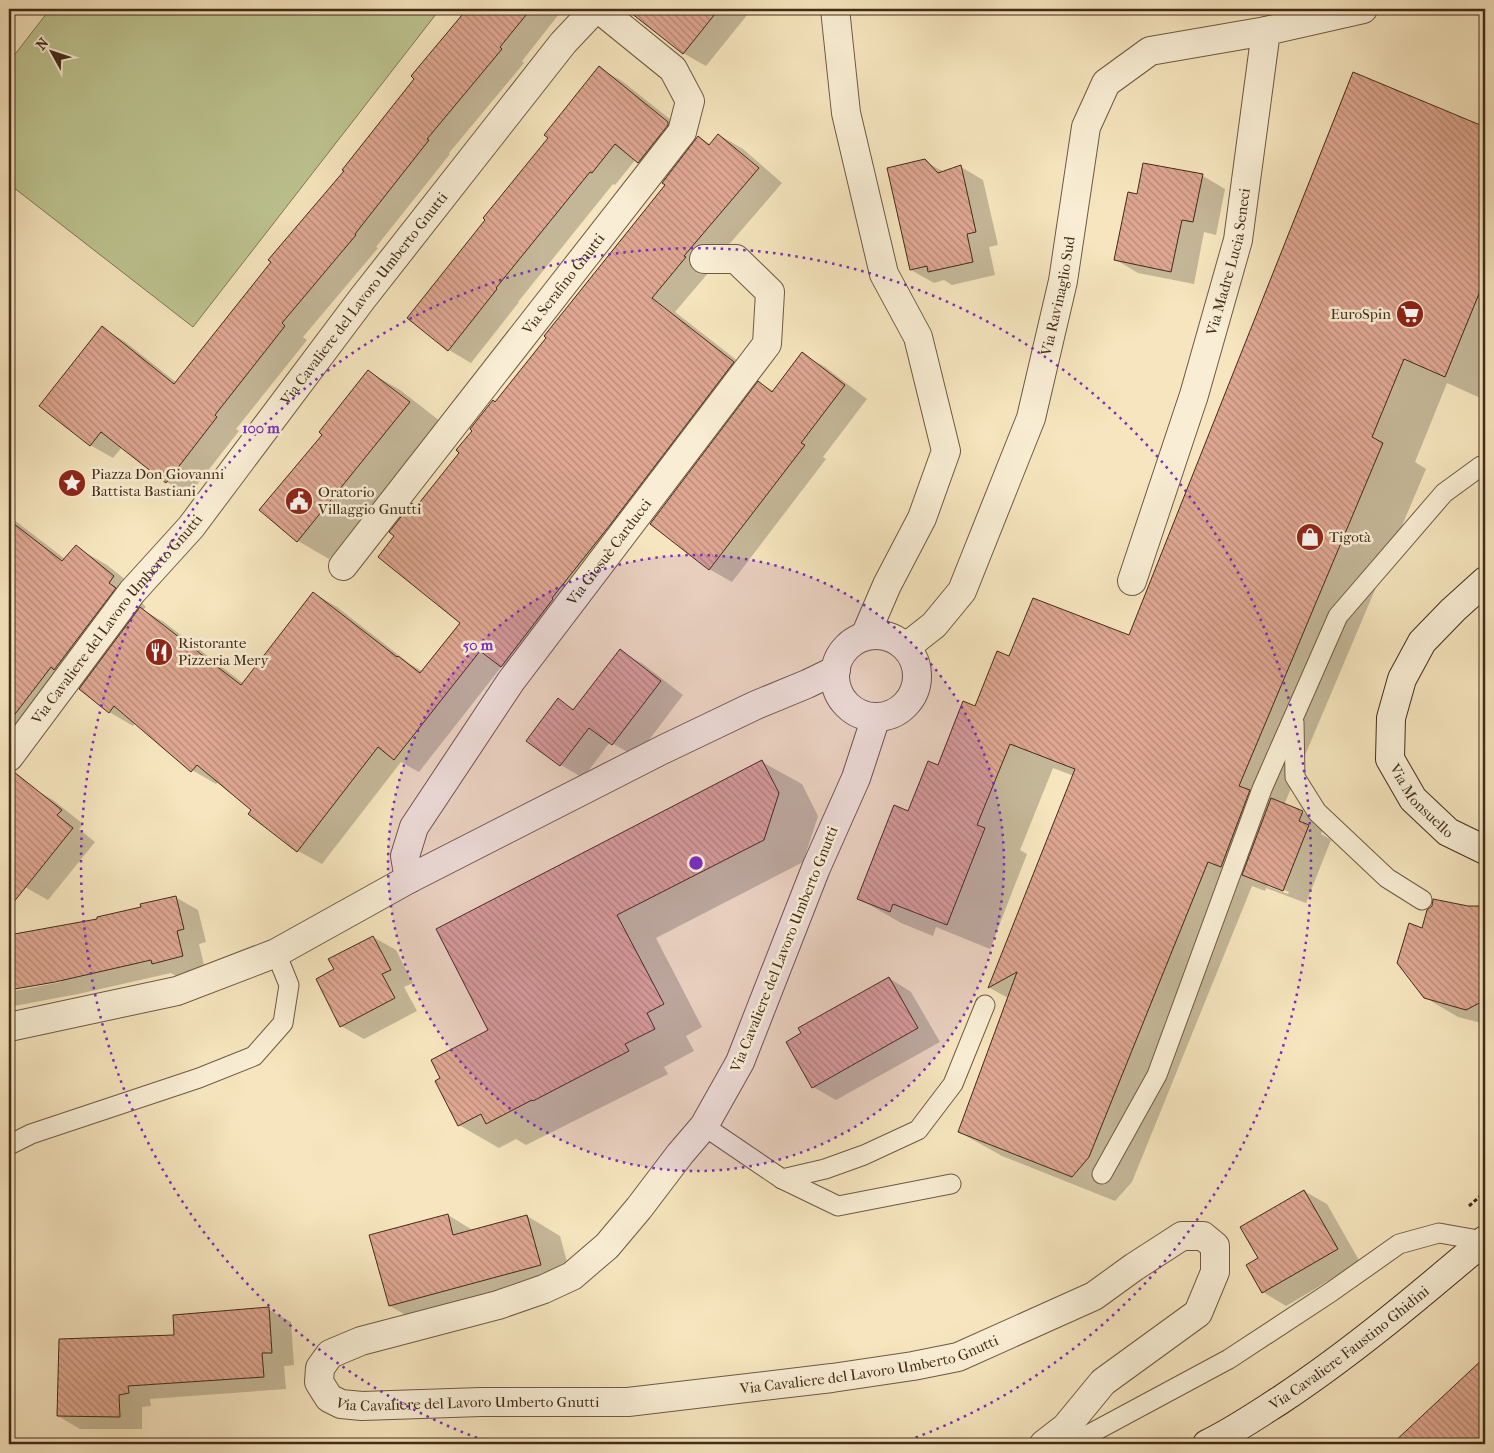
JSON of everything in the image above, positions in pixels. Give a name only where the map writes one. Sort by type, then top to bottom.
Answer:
[{"type":"street","name":"Via Cavaliere del Lavoro Umberto Gnutti","points":[[9,757],[132,592],[191,527],[362,299],[562,43],[597,9]]},
{"type":"street","name":"Via Serafino Gnutti","points":[[343,566],[682,132],[690,101],[673,69],[597,9]]},
{"type":"street","points":[[835,9],[846,113],[884,274],[918,337],[946,451],[922,518],[886,585],[865,636]]},
{"type":"street","points":[[1266,31],[1363,9]]},
{"type":"street","name":"Via Madre Lucia Seneci","points":[[1132,581],[1194,395],[1238,240],[1266,31]]},
{"type":"street","name":"Via Ravinaglio Sud","points":[[906,647],[934,625],[962,591],[1031,418],[1063,281],[1086,127],[1106,83],[1150,51],[1266,31]]},
{"type":"street","name":"Via Giosuè Carducci","points":[[409,879],[405,856],[414,827],[479,729],[517,673],[767,344],[770,292],[736,259],[704,259]]},
{"type":"street","name":"Via Monsuello","points":[[1485,580],[1422,642],[1402,679],[1391,718],[1390,759],[1413,799],[1448,832],[1485,850]]},
{"type":"street","points":[[876,634],[897,640],[906,647],[914,658],[917,671],[917,685],[911,698],[902,708],[890,715],[876,717],[860,714],[844,701],[836,684],[836,670],[839,658],[854,641],[876,634]]},
{"type":"street","points":[[9,1026],[177,992],[276,953],[409,879],[679,742],[756,704],[807,684],[836,670]]},
{"type":"street","name":"Via Cavaliere del Lavoro Umberto Gnutti","points":[[876,717],[856,778],[816,868],[740,1062],[704,1126],[639,1208],[607,1246],[572,1276],[544,1289],[498,1305],[361,1341],[330,1354],[320,1368],[318,1382],[329,1398],[341,1404],[362,1406],[481,1402],[628,1402],[832,1378],[958,1357],[1094,1296],[1182,1236],[1203,1236],[1215,1246],[1215,1272],[1198,1313],[1103,1382],[1066,1426],[1044,1444]]},
{"type":"street","name":"Via Cavaliere Faustino Ghidini","points":[[1207,1444],[1228,1434],[1313,1378],[1394,1317],[1485,1240]]},
{"type":"lane","points":[[1102,1174],[1157,1075],[1262,789],[1338,616],[1444,493],[1482,466],[1485,470]]},
{"type":"lane","points":[[1294,717],[1295,777],[1317,812],[1387,878],[1422,900]]},
{"type":"lane","points":[[9,1145],[31,1134],[199,1078],[254,1056],[282,1024],[289,985],[276,953]]},
{"type":"lane","points":[[782,1179],[825,1170],[864,1155],[918,1130],[953,1084],[985,1005]]},
{"type":"lane","points":[[704,1126],[782,1179],[838,1206],[951,1184]]},
{"type":"lane","points":[[1071,1444],[1229,1360],[1398,1244],[1439,1233],[1485,1240]]},
{"type":"path","points":[[1467,1208],[1485,1192]]},
{"type":"green space","points":[[50,9],[440,9],[193,327],[9,184],[9,62]]},
{"type":"building","points":[[467,9],[531,9],[500,47],[502,49],[427,139],[429,140],[356,235],[282,323],[285,326],[215,415],[217,417],[166,483],[101,432],[90,446],[39,406],[102,326],[174,384],[271,262],[268,260],[344,171],[342,170],[414,79],[411,76]]},
{"type":"building","points":[[626,9],[719,9],[683,54]]},
{"type":"building","points":[[599,66],[668,122],[668,125],[638,163],[615,144],[496,288],[448,351],[407,318],[485,220],[483,218],[548,138],[544,135]]},
{"type":"building","points":[[1353,72],[1485,127],[1485,279],[1445,377],[1404,359],[1372,437],[1383,443],[1239,786],[1250,790],[1221,867],[1208,862],[1089,1157],[1072,1177],[958,1132],[1017,972],[988,988],[1075,769],[1010,744],[977,825],[985,828],[947,925],[893,904],[890,912],[857,899],[894,805],[908,811],[928,761],[938,765],[963,701],[975,706],[997,651],[1009,656],[1033,598],[1129,635]]},
{"type":"building","points":[[718,134],[759,168],[684,256],[686,257],[652,298],[734,362],[501,667],[480,651],[394,760],[378,747],[297,852],[248,814],[251,810],[197,765],[191,772],[114,706],[109,713],[79,689],[140,607],[241,685],[313,592],[420,673],[460,623],[378,557],[394,536],[389,532],[412,503],[416,507],[459,453],[456,450],[472,431],[470,429],[493,400],[495,402],[546,338],[544,336],[665,185],[662,183],[698,136],[709,145]]},
{"type":"building","points":[[925,159],[938,173],[961,165],[976,232],[967,234],[973,262],[928,272],[927,266],[910,270],[887,168]]},
{"type":"building","points":[[1143,163],[1203,174],[1193,222],[1182,220],[1171,272],[1114,260],[1128,192],[1137,194]]},
{"type":"building","points":[[802,352],[845,385],[801,443],[805,445],[709,570],[650,524],[758,381],[772,392]]},
{"type":"building","points":[[368,370],[410,402],[297,542],[259,510],[322,435],[319,432]]},
{"type":"building","points":[[9,520],[62,561],[76,545],[114,576],[109,583],[116,588],[54,670],[51,667],[9,722]]},
{"type":"building","points":[[620,649],[661,681],[612,745],[589,728],[560,766],[526,741],[558,698],[573,710]]},
{"type":"building","points":[[762,760],[779,793],[764,840],[617,915],[664,1004],[647,1013],[655,1029],[625,1044],[629,1051],[533,1101],[486,1124],[481,1114],[458,1126],[435,1081],[440,1078],[431,1060],[488,1030],[436,929]]},
{"type":"building","points":[[9,772],[14,772],[62,810],[57,815],[73,828],[9,908]]},
{"type":"building","points":[[1271,798],[1303,811],[1299,821],[1309,825],[1283,891],[1242,875]]},
{"type":"building","points":[[176,896],[184,929],[177,931],[183,956],[152,964],[151,960],[55,982],[9,990],[9,935],[97,919],[97,917],[141,907],[140,904]]},
{"type":"building","points":[[1433,899],[1468,906],[1485,906],[1485,1000],[1466,1010],[1424,998],[1397,963],[1409,923],[1422,928],[1427,910],[1432,906]]},
{"type":"building","points":[[373,936],[391,970],[382,974],[395,998],[340,1027],[316,979],[334,969],[328,959]]},
{"type":"building","points":[[889,977],[918,1028],[812,1088],[786,1042],[801,1033],[798,1028]]},
{"type":"building","points":[[1304,1190],[1338,1249],[1262,1293],[1246,1265],[1258,1258],[1240,1227]]},
{"type":"building","points":[[448,1214],[453,1235],[527,1215],[541,1265],[389,1306],[369,1235]]},
{"type":"building","points":[[269,1307],[272,1353],[262,1353],[264,1377],[128,1386],[129,1393],[119,1395],[120,1417],[57,1416],[59,1339],[174,1335],[173,1315]]},
{"type":"building","points":[[1485,1357],[1485,1444],[1392,1444]]},
{"type":"place","name":"EuroSpin","points":[[1410,314]]},
{"type":"place","name":"Piazza Don Giovanni Battista Bastiani","points":[[72,483]]},
{"type":"place","name":"Oratorio Villaggio Gnutti","points":[[299,501]]},
{"type":"place","name":"Tigotà","points":[[1310,537]]},
{"type":"place","name":"Ristorante Pizzeria Mery","points":[[159,652]]}]
